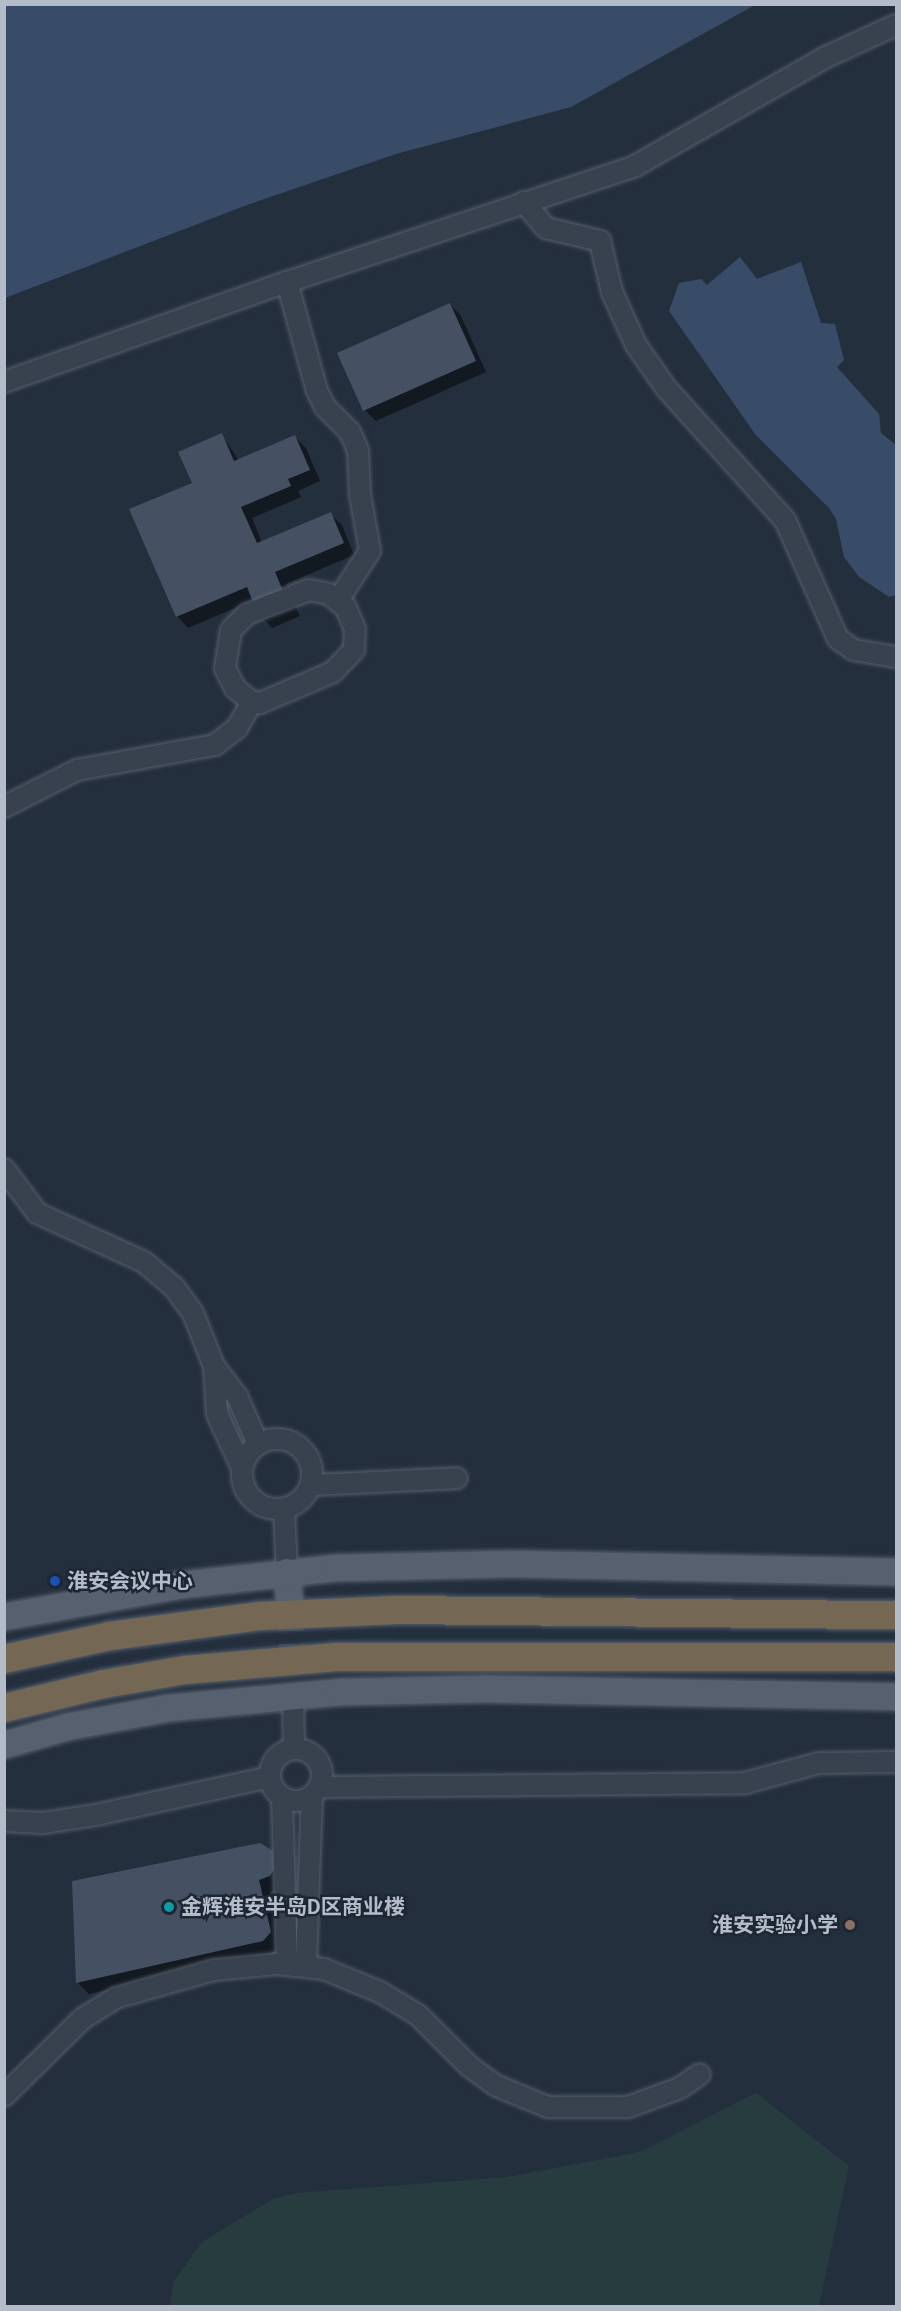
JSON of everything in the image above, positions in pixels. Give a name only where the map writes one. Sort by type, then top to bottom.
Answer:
[{"type":"highway","points":[[4,1659],[121,1634],[280,1615],[397,1610],[897,1615]]},
{"type":"highway","points":[[4,1708],[104,1684],[185,1670],[336,1657],[897,1657]]},
{"type":"main road","points":[[4,1617],[133,1592],[287,1572],[516,1564],[897,1572]]},
{"type":"main road","points":[[287,1572],[290,1605]]},
{"type":"main road","points":[[4,1745],[111,1718],[293,1685],[897,1696]]},
{"type":"street","points":[[4,382],[287,282],[525,202],[612,176],[660,155],[824,58],[897,25]]},
{"type":"street","points":[[525,202],[546,228],[600,241],[612,292],[636,345],[666,388],[785,520],[838,639],[854,650],[897,657]]},
{"type":"street","points":[[287,282],[317,391],[325,407],[350,432],[358,451],[360,495],[370,551],[338,600]]},
{"type":"street","points":[[309,590],[338,600],[355,629],[357,640],[348,659],[322,676],[260,703],[252,702],[235,688],[225,668],[226,644],[238,622],[257,609],[309,590]]},
{"type":"street","points":[[4,807],[77,770],[215,744],[237,728],[252,702]]},
{"type":"street","points":[[4,1169],[27,1204],[51,1223],[125,1253],[160,1272],[188,1306],[214,1366],[237,1396],[258,1444]]},
{"type":"street","points":[[214,1366],[217,1414],[242,1468],[242,1480],[253,1499],[262,1506],[284,1509],[301,1500],[311,1485],[311,1463],[299,1445],[279,1438],[258,1444],[242,1468]]},
{"type":"street","points":[[311,1485],[457,1478]]},
{"type":"street","points":[[284,1509],[287,1572]]},
{"type":"street","points":[[293,1685],[294,1749]]},
{"type":"street","points":[[294,1749],[303,1749],[318,1760],[323,1776],[316,1791],[296,1965],[282,1797],[270,1777],[273,1761],[294,1749]]},
{"type":"street","points":[[282,1797],[298,1801],[316,1791],[745,1783],[819,1763],[897,1762]]},
{"type":"street","points":[[4,1821],[43,1823],[96,1815],[270,1777]]},
{"type":"street","points":[[4,2097],[82,2019],[114,1998],[214,1970],[296,1965],[394,2000],[418,2015],[469,2067],[496,2086],[548,2107],[628,2107],[670,2093],[700,2074]]},
{"type":"green space","points":[[756,2093],[849,2166],[819,2306],[170,2306],[173,2282],[202,2242],[273,2199],[297,2193],[507,2177],[640,2152]]},
{"type":"water","points":[[4,5],[755,5],[571,107],[396,154],[247,205],[5,298]]},
{"type":"water","points":[[740,257],[757,279],[801,262],[821,323],[835,324],[844,360],[837,367],[879,414],[881,433],[896,445],[896,595],[889,597],[859,577],[844,557],[836,519],[829,508],[755,434],[669,311],[679,283],[701,279],[707,285]]},
{"type":"building","points":[[450,303],[476,361],[363,411],[337,353]]},
{"type":"building","points":[[222,433],[234,461],[295,435],[310,470],[288,479],[291,486],[241,507],[257,543],[331,512],[344,543],[275,572],[289,605],[259,617],[247,587],[176,617],[129,509],[192,483],[178,452]]},
{"type":"building","name":"金辉淮安半岛D区商业楼","points":[[260,1843],[275,1852],[277,1864],[270,1876],[259,1880],[271,1932],[263,1941],[76,1983],[72,1881]]},
{"type":"tunnel","points":[[290,1605],[293,1676]]},
{"type":"place","name":"淮安会议中心","points":[[55,1581]]},
{"type":"place","name":"金辉淮安半岛D区商业楼","points":[[169,1907]]},
{"type":"place","name":"淮安实验小学","points":[[850,1925]]}]
